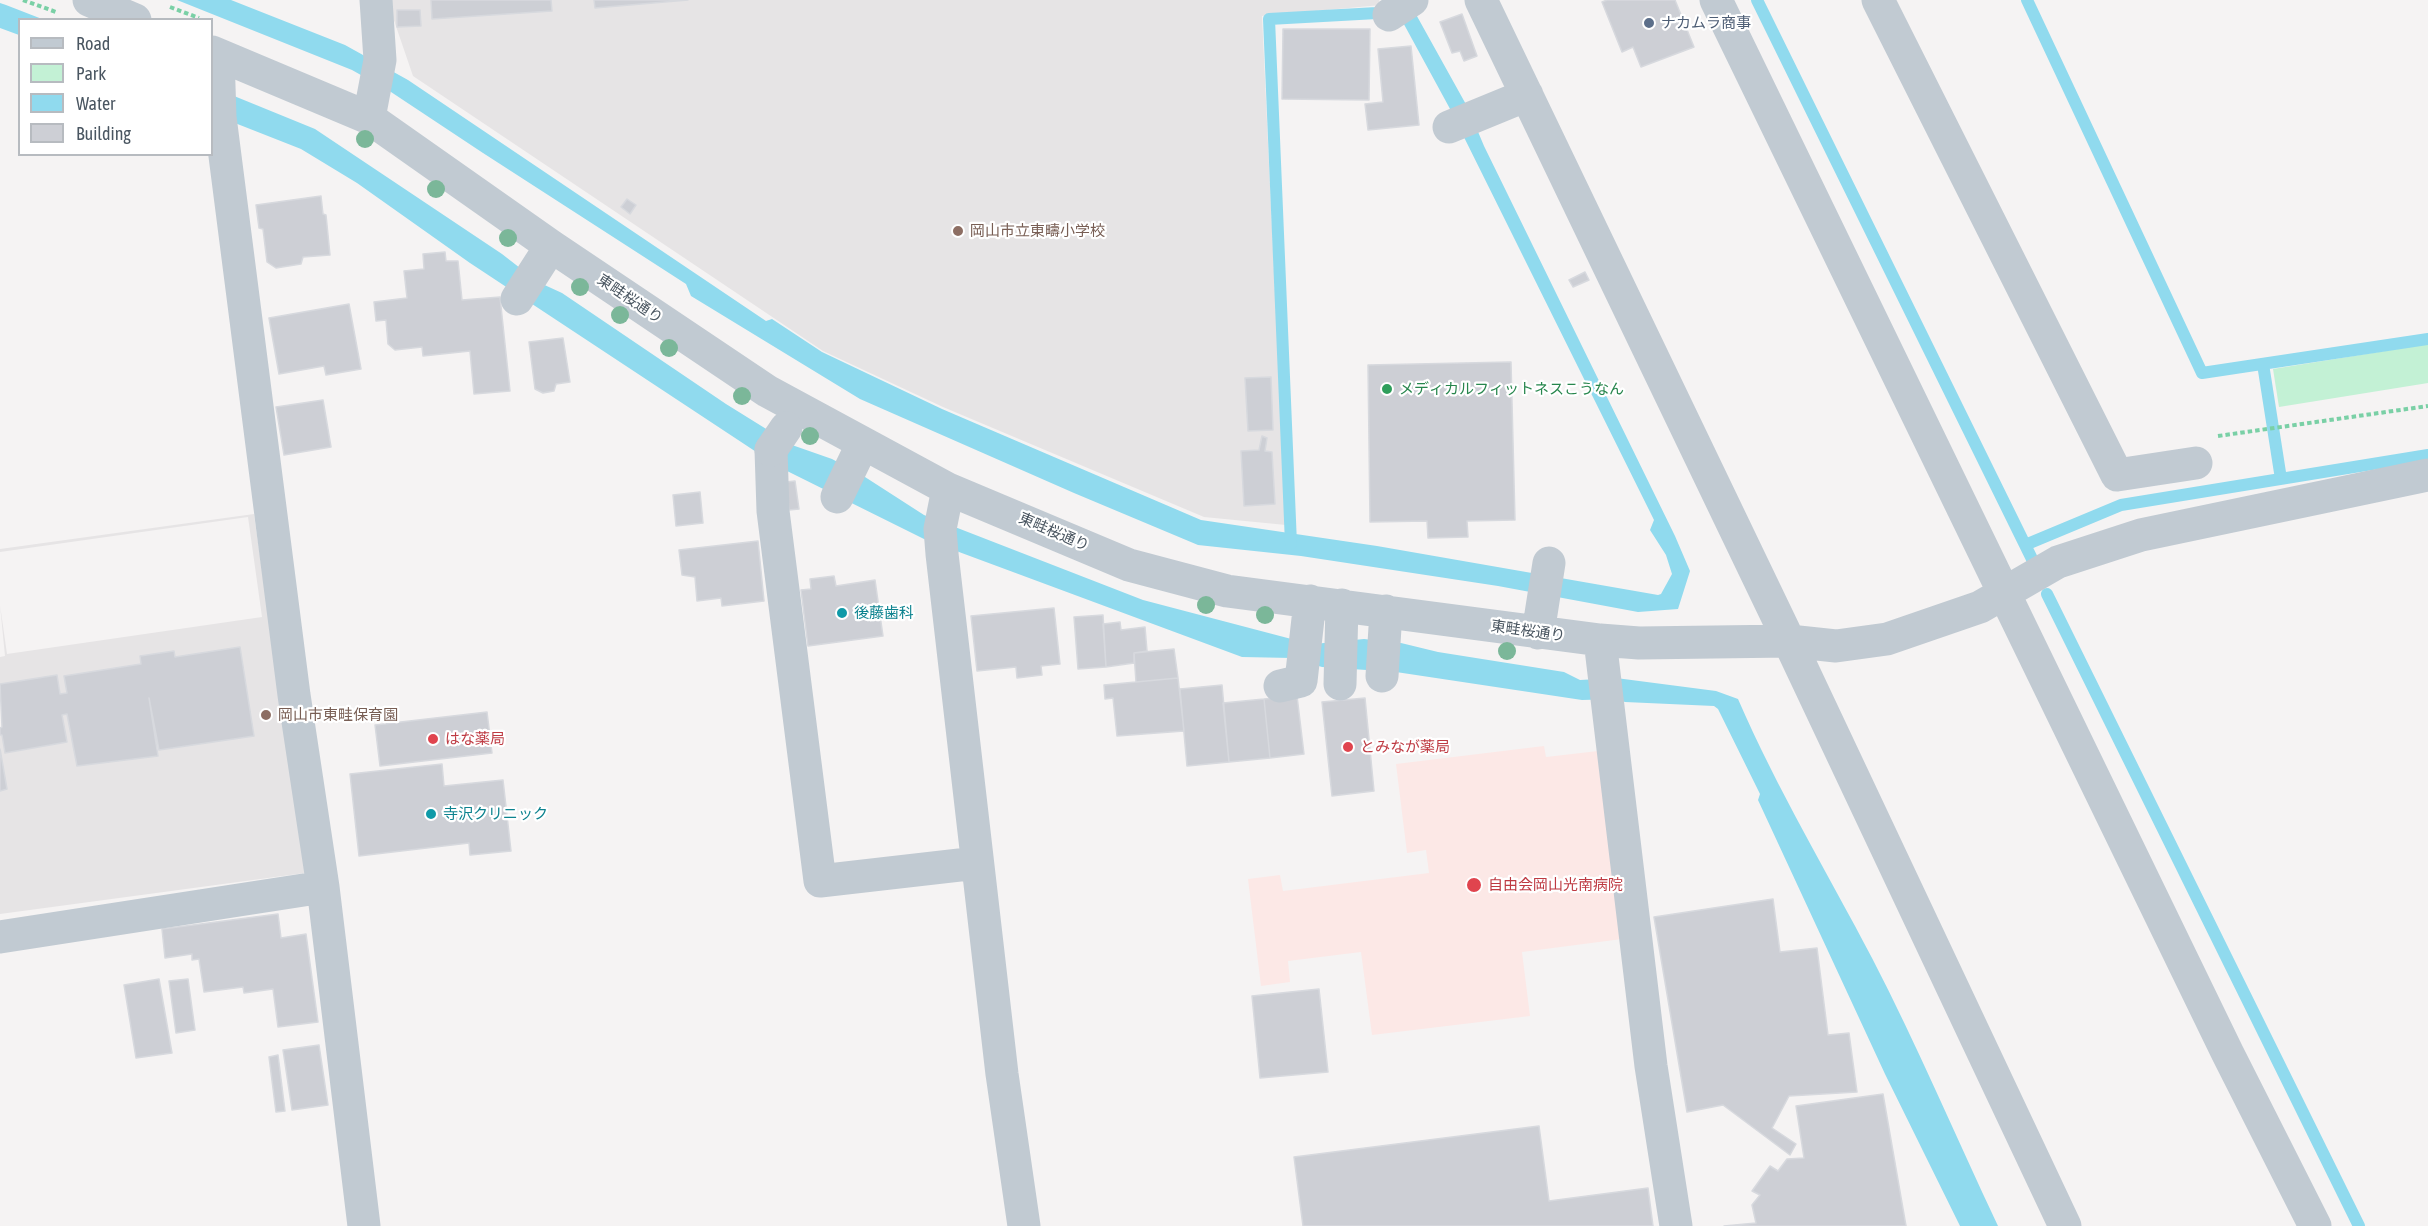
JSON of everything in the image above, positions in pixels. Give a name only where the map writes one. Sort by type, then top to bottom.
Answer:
[{"type":"street","points":[[369,118],[377,72],[376,0]]},
{"type":"street","points":[[1480,0],[1789,641],[2066,1226]]},
{"type":"street","points":[[1716,0],[2314,1226]]},
{"type":"street","points":[[1878,0],[2117,475],[2196,463]]},
{"type":"street","points":[[76,8],[148,12]]},
{"type":"street","points":[[215,53],[294,696],[323,886],[364,1226]]},
{"type":"street","name":"東畦桜通り","points":[[215,53],[369,118],[543,258],[757,384],[786,429],[850,469],[948,489],[1129,565],[1227,591],[1342,605],[1385,626],[1538,633],[1639,643],[1789,641],[1843,645],[1887,639],[1963,614],[2006,594],[2058,562],[2141,534],[2428,475]]},
{"type":"street","points":[[1464,121],[1527,95]]},
{"type":"street","points":[[517,299],[543,258]]},
{"type":"street","points":[[786,429],[773,511],[820,881],[977,863]]},
{"type":"street","points":[[948,489],[941,541],[1002,1074],[1024,1226]]},
{"type":"street","points":[[1538,633],[1549,563]]},
{"type":"street","points":[[1297,663],[1310,601]]},
{"type":"street","points":[[1341,666],[1342,605]]},
{"type":"street","points":[[1382,676],[1385,626]]},
{"type":"street","points":[[1600,640],[1652,1066],[1676,1226]]},
{"type":"street","points":[[0,937],[323,886]]},
{"type":"path","points":[[23,0],[76,8]]},
{"type":"path","points":[[148,12],[188,18]]},
{"type":"path","points":[[2266,430],[2428,406]]},
{"type":"shaded area","name":"岡山市立東疇小学校","points":[[387,0],[1379,0],[1381,5],[1262,16],[1286,525],[1204,517],[943,407],[823,351],[413,76]]},
{"type":"shaded area","name":"岡山市東畦保育園","points":[[254,514],[305,873],[0,914],[0,791],[7,789],[0,735],[2,735],[6,753],[67,742],[62,715],[67,714],[77,766],[157,756],[151,697],[159,750],[254,736],[240,647],[175,657],[174,651],[140,656],[141,664],[64,676],[67,693],[60,694],[57,675],[0,684],[0,657],[5,656],[0,605],[7,654],[262,617],[248,517],[0,552],[0,549]]},
{"type":"shaded area","name":"自由会岡山光南病院","points":[[1544,746],[1546,757],[1598,751],[1622,939],[1522,952],[1530,1016],[1372,1035],[1361,952],[1288,961],[1290,982],[1261,986],[1248,879],[1280,875],[1283,891],[1429,873],[1426,850],[1407,853],[1396,764]]},
{"type":"green space","points":[[2428,344],[2428,383],[2279,407],[2273,369]]},
{"type":"water","points":[[177,0],[231,0],[345,45],[408,80],[766,321],[772,319],[822,352],[942,409],[1201,520],[1377,546],[1661,594],[1672,574],[1666,555],[1650,530],[1654,520],[1449,107],[1400,17],[1408,0],[1468,108],[1484,146],[1675,536],[1690,571],[1678,609],[1638,612],[1498,586],[1301,556],[1198,545],[860,399],[691,296],[686,284],[391,92],[352,70]]},
{"type":"water","points":[[0,3],[39,18],[18,18],[18,35],[0,28]]},
{"type":"water","points":[[213,87],[315,129],[502,254],[538,282],[562,293],[726,404],[792,445],[832,459],[924,515],[1143,600],[1314,644],[1364,639],[1401,643],[1438,652],[1564,672],[1580,680],[1616,678],[1716,691],[1738,699],[1786,798],[1889,991],[1998,1226],[1960,1226],[1885,1074],[1758,800],[1760,794],[1718,709],[1714,706],[1625,702],[1616,699],[1582,700],[1396,672],[1322,667],[1292,658],[1242,657],[924,539],[779,467],[470,263],[357,183],[301,149],[213,114]]},
{"type":"building","points":[[431,0],[551,0],[552,11],[432,19]]},
{"type":"building","points":[[594,0],[688,0],[595,8]]},
{"type":"building","points":[[1607,0],[1675,0],[1694,47],[1641,67],[1633,47],[1622,52],[1602,2]]},
{"type":"building","points":[[397,10],[420,10],[421,26],[397,27]]},
{"type":"building","points":[[1462,14],[1477,56],[1464,61],[1460,51],[1452,53],[1440,22]]},
{"type":"building","points":[[1283,29],[1370,29],[1369,100],[1282,99]]},
{"type":"building","points":[[1411,46],[1419,125],[1368,130],[1365,104],[1383,102],[1378,49]]},
{"type":"building","points":[[321,196],[323,214],[326,215],[330,255],[303,257],[301,264],[276,268],[267,262],[263,229],[259,228],[256,205]]},
{"type":"building","points":[[627,199],[636,205],[630,214],[621,207]]},
{"type":"building","points":[[445,252],[446,261],[458,261],[462,300],[500,297],[510,391],[474,394],[470,351],[423,356],[422,347],[395,350],[388,344],[386,320],[376,321],[374,302],[407,298],[404,271],[424,269],[423,254]]},
{"type":"building","points":[[1585,272],[1589,280],[1573,287],[1569,280]]},
{"type":"building","points":[[349,304],[361,369],[326,375],[324,366],[279,374],[269,318]]},
{"type":"building","points":[[563,338],[570,382],[556,384],[554,391],[543,393],[535,389],[529,342]]},
{"type":"building","points":[[1511,362],[1515,520],[1467,521],[1468,537],[1428,538],[1427,521],[1370,522],[1368,365]]},
{"type":"building","points":[[1271,377],[1273,430],[1248,431],[1245,378]]},
{"type":"building","points":[[323,400],[331,447],[284,455],[276,407]]},
{"type":"building","points":[[1262,436],[1267,438],[1265,451],[1272,452],[1275,504],[1244,506],[1241,451],[1259,450]]},
{"type":"building","points":[[795,481],[799,509],[789,510],[786,482]]},
{"type":"building","points":[[700,492],[703,523],[676,526],[673,495]]},
{"type":"building","points":[[758,541],[764,601],[722,606],[721,598],[697,601],[695,577],[682,575],[679,550]]},
{"type":"building","name":"後藤歯科","points":[[834,576],[836,586],[875,580],[883,636],[808,646],[801,590],[811,589],[810,579]]},
{"type":"building","points":[[1054,608],[1060,664],[1041,666],[1042,675],[1017,678],[1016,667],[977,671],[971,616]]},
{"type":"building","points":[[1103,615],[1106,667],[1078,669],[1074,617]]},
{"type":"building","points":[[1120,622],[1121,630],[1145,627],[1147,651],[1134,653],[1134,663],[1106,667],[1103,624]]},
{"type":"building","points":[[240,647],[254,736],[159,750],[149,698],[158,756],[77,766],[67,714],[62,715],[67,742],[5,753],[2,735],[0,735],[2,727],[0,684],[57,675],[60,694],[67,693],[64,676],[141,664],[140,656],[174,651],[175,657]]},
{"type":"building","points":[[1174,649],[1178,678],[1136,682],[1134,653]]},
{"type":"building","points":[[1178,678],[1184,731],[1117,736],[1113,698],[1105,699],[1104,685]]},
{"type":"building","points":[[1222,685],[1229,762],[1187,766],[1180,689]]},
{"type":"building","points":[[1297,696],[1304,754],[1270,758],[1264,699]]},
{"type":"building","name":"とみなが薬局","points":[[1365,698],[1374,791],[1332,796],[1322,702]]},
{"type":"building","points":[[1264,699],[1270,758],[1229,762],[1223,703]]},
{"type":"building","name":"はな薬局","points":[[487,712],[492,753],[380,766],[375,725]]},
{"type":"building","points":[[0,749],[7,789],[0,791]]},
{"type":"building","name":"寺沢クリニック","points":[[442,764],[444,786],[503,780],[511,851],[470,855],[469,843],[359,856],[350,774]]},
{"type":"building","points":[[1773,899],[1780,952],[1817,948],[1828,1035],[1849,1033],[1857,1092],[1789,1096],[1772,1128],[1796,1144],[1790,1155],[1723,1105],[1687,1112],[1654,917]]},
{"type":"building","points":[[278,914],[281,938],[306,934],[318,1022],[278,1027],[273,989],[244,993],[243,987],[204,992],[199,959],[192,960],[192,954],[165,958],[162,929]]},
{"type":"building","points":[[159,979],[172,1053],[136,1058],[124,985]]},
{"type":"building","points":[[188,979],[195,1030],[176,1033],[169,981]]},
{"type":"building","points":[[1319,989],[1328,1072],[1260,1078],[1252,996]]},
{"type":"building","points":[[319,1045],[328,1105],[292,1110],[283,1050]]},
{"type":"building","points":[[278,1055],[285,1111],[276,1112],[269,1057]]},
{"type":"building","points":[[1883,1094],[1906,1226],[1724,1226],[1756,1223],[1752,1205],[1760,1195],[1752,1191],[1770,1166],[1778,1171],[1787,1159],[1804,1158],[1796,1106]]},
{"type":"building","points":[[1539,1126],[1549,1201],[1648,1188],[1653,1226],[1303,1226],[1294,1157]]},
{"type":"waterway","points":[[1757,0],[2032,559]]},
{"type":"waterway","points":[[2027,0],[2202,373],[2428,339]]},
{"type":"waterway","points":[[1291,544],[1269,19],[1377,13],[1389,9]]},
{"type":"waterway","points":[[2263,364],[2281,479]]},
{"type":"waterway","points":[[2025,545],[2121,505],[2428,455]]},
{"type":"waterway","points":[[2047,594],[2359,1226]]},
{"type":"place","name":"ナカムラ商事","points":[[1649,23]]},
{"type":"place","name":"岡山市立東疇小学校","points":[[958,231]]},
{"type":"place","name":"メディカルフィットネスこうなん","points":[[1387,389]]},
{"type":"place","name":"後藤歯科","points":[[842,613]]},
{"type":"place","name":"岡山市東畦保育園","points":[[266,715]]},
{"type":"place","name":"はな薬局","points":[[433,739]]},
{"type":"place","name":"とみなが薬局","points":[[1348,747]]},
{"type":"place","name":"寺沢クリニック","points":[[431,814]]},
{"type":"place","name":"自由会岡山光南病院","points":[[1474,885]]}]
